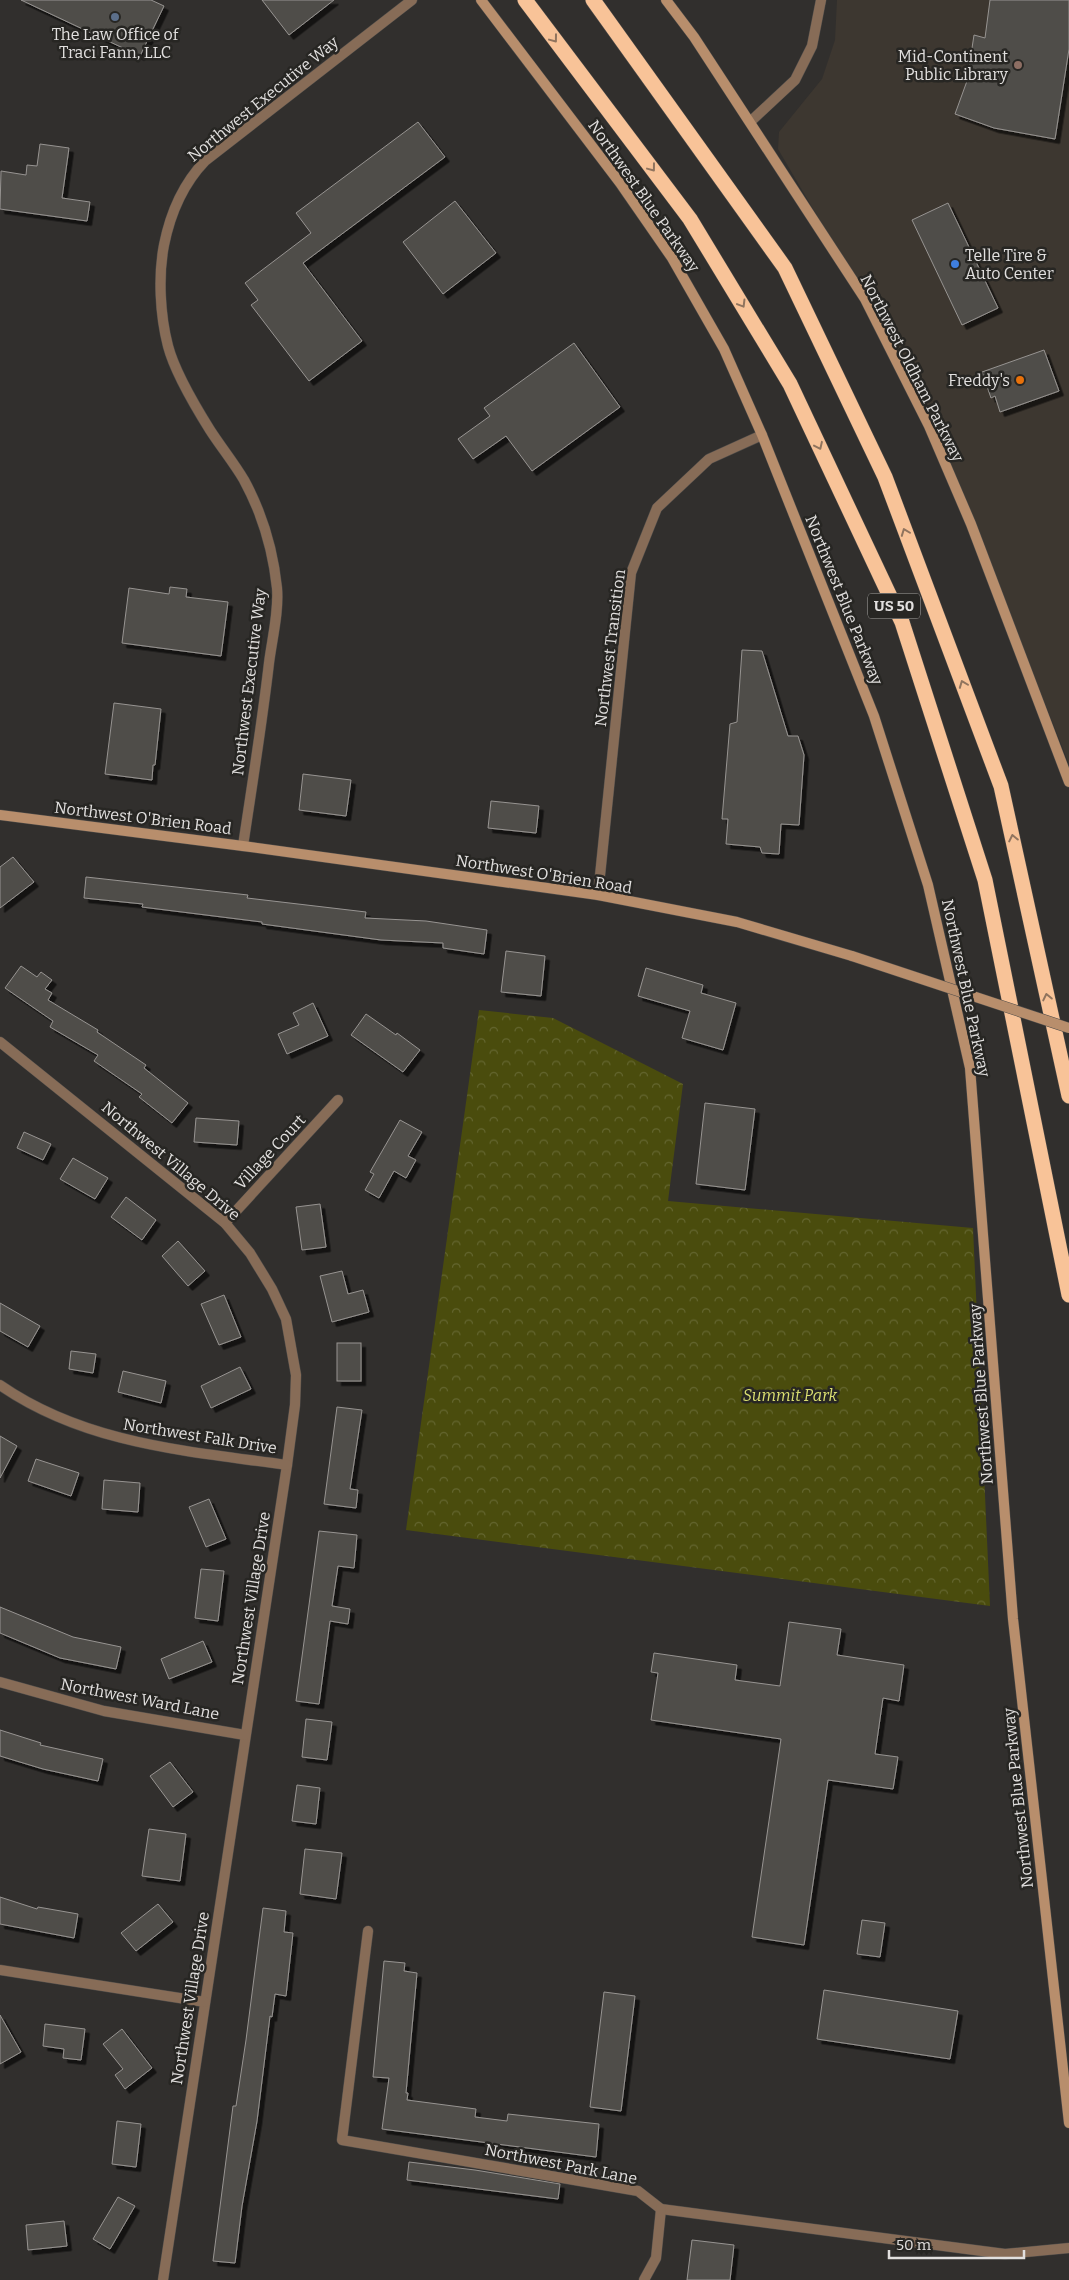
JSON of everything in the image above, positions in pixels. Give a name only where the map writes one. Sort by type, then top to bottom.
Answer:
[{"type":"highway","name":"US 50","points":[[525,0],[695,227],[790,384],[902,622],[985,880],[1069,1296]]},
{"type":"highway","name":"US 50","points":[[593,0],[785,268],[885,478],[1001,786],[1069,1096]]},
{"type":"street","name":"Northwest Executive Way","points":[[243,846],[264,705],[277,590],[263,520],[244,480],[210,431],[192,399],[168,348],[163,318],[162,256],[174,209],[195,171],[205,161],[412,0]]},
{"type":"street","name":"Northwest Blue Parkway","points":[[481,0],[620,183],[672,258],[724,349],[762,435],[877,725],[928,885],[970,1068],[1014,1624],[1069,2123]]},
{"type":"street","name":"Northwest Oldham Parkway","points":[[666,0],[694,37],[864,299],[928,426],[971,524],[1069,782]]},
{"type":"street","points":[[750,122],[795,80],[812,46],[821,0]]},
{"type":"street","name":"Northwest Transition","points":[[598,895],[631,573],[657,508],[709,459],[762,435]]},
{"type":"street","name":"Northwest O'Brien Road","points":[[0,815],[598,895],[738,922],[852,956],[1069,1028]]},
{"type":"street","name":"Northwest Village Drive","points":[[0,1042],[225,1223],[250,1253],[272,1289],[286,1319],[296,1375],[295,1405],[287,1465],[163,2280]]},
{"type":"street","name":"Village Court","points":[[225,1223],[338,1100]]},
{"type":"street","name":"Northwest Falk Drive","points":[[0,1385],[19,1398],[61,1418],[124,1440],[287,1465]]},
{"type":"street","name":"Northwest Ward Lane","points":[[0,1682],[104,1711],[245,1735]]},
{"type":"street","name":"Northwest Park Lane","points":[[368,1931],[342,2140],[638,2192],[661,2209],[1004,2254],[1069,2248]]},
{"type":"street","points":[[0,1970],[205,2002]]},
{"type":"street","points":[[644,2280],[656,2258],[661,2209]]},
{"type":"shaded area","points":[[837,0],[1069,0],[1069,764],[952,470],[847,267],[778,149],[779,132],[822,79],[835,40]]},
{"type":"green space","name":"Summit Park","points":[[479,1010],[553,1018],[683,1084],[668,1201],[973,1228],[990,1606],[406,1530]]},
{"type":"building","points":[[21,0],[151,0],[164,6],[140,56]]},
{"type":"building","points":[[262,0],[334,0],[289,35]]},
{"type":"building","name":"Mid-Continent Public Library","points":[[990,0],[1069,0],[1069,49],[1055,139],[994,128],[955,114],[967,81],[974,35],[985,38]]},
{"type":"building","points":[[418,122],[445,157],[303,263],[362,341],[309,381],[251,305],[258,300],[245,283],[311,233],[296,213]]},
{"type":"building","points":[[40,144],[69,148],[62,198],[90,202],[87,221],[0,209],[1,171],[26,175],[27,165],[37,166]]},
{"type":"building","points":[[455,201],[496,253],[443,294],[403,242]]},
{"type":"building","name":"Telle Tire & Auto Center","points":[[948,203],[998,308],[962,325],[912,220]]},
{"type":"building","points":[[574,343],[620,407],[532,471],[506,436],[473,459],[458,439],[490,416],[484,408]]},
{"type":"building","name":"Freddy's","points":[[1044,350],[1059,391],[1000,412],[995,396],[991,398],[982,372]]},
{"type":"building","points":[[170,587],[187,589],[186,597],[228,602],[221,656],[122,643],[129,588],[169,594]]},
{"type":"building","points":[[742,650],[762,651],[788,736],[798,736],[804,755],[799,825],[781,824],[779,854],[762,853],[760,847],[726,844],[728,819],[722,819],[730,724],[737,722]]},
{"type":"building","points":[[114,703],[161,709],[152,780],[105,774]]},
{"type":"building","points":[[303,774],[351,780],[346,816],[299,810]]},
{"type":"building","points":[[491,801],[539,806],[536,833],[488,828]]},
{"type":"building","points":[[13,857],[34,882],[0,908],[0,867]]},
{"type":"building","points":[[86,877],[248,895],[247,898],[366,912],[365,918],[426,921],[487,930],[484,954],[443,948],[443,943],[381,940],[262,924],[262,922],[142,907],[143,904],[84,898]]},
{"type":"building","points":[[506,951],[545,956],[541,996],[501,992]]},
{"type":"building","points":[[21,966],[37,977],[41,972],[52,980],[45,989],[52,993],[48,1000],[98,1030],[97,1032],[146,1065],[144,1068],[188,1103],[172,1123],[139,1097],[142,1094],[94,1061],[98,1055],[50,1027],[53,1021],[5,988]]},
{"type":"building","points":[[646,968],[703,985],[701,993],[736,1003],[723,1050],[682,1038],[690,1011],[638,996]]},
{"type":"building","points":[[313,1003],[328,1036],[287,1054],[278,1034],[299,1025],[293,1013]]},
{"type":"building","points":[[366,1014],[420,1050],[403,1072],[351,1035]]},
{"type":"building","points":[[705,1103],[755,1109],[745,1190],[696,1184]]},
{"type":"building","points":[[196,1118],[239,1121],[237,1145],[194,1142]]},
{"type":"building","points":[[400,1120],[422,1132],[408,1156],[416,1160],[406,1178],[394,1171],[379,1198],[365,1190],[374,1174],[370,1172]]},
{"type":"building","points":[[24,1132],[51,1144],[43,1160],[17,1148]]},
{"type":"building","points":[[73,1158],[108,1178],[95,1199],[60,1179]]},
{"type":"building","points":[[126,1197],[156,1220],[142,1240],[111,1217]]},
{"type":"building","points":[[320,1204],[326,1247],[302,1250],[296,1207]]},
{"type":"building","points":[[178,1241],[205,1271],[188,1286],[162,1256]]},
{"type":"building","points":[[342,1271],[348,1294],[363,1290],[369,1312],[332,1322],[320,1276]]},
{"type":"building","points":[[224,1295],[241,1337],[219,1345],[201,1304]]},
{"type":"building","points":[[0,1303],[40,1326],[28,1347],[0,1331]]},
{"type":"building","points":[[337,1343],[361,1343],[361,1381],[337,1381]]},
{"type":"building","points":[[71,1351],[96,1354],[93,1373],[69,1369]]},
{"type":"building","points":[[240,1367],[251,1389],[211,1408],[201,1386]]},
{"type":"building","points":[[123,1371],[166,1381],[161,1403],[118,1392]]},
{"type":"building","points":[[337,1407],[362,1410],[350,1489],[358,1490],[356,1508],[324,1504]]},
{"type":"building","points":[[0,1436],[17,1446],[0,1478]]},
{"type":"building","points":[[36,1459],[79,1473],[71,1496],[28,1481]]},
{"type":"building","points":[[104,1480],[140,1483],[138,1512],[102,1509]]},
{"type":"building","points":[[209,1499],[226,1539],[206,1547],[189,1507]]},
{"type":"building","points":[[319,1531],[357,1535],[354,1568],[338,1566],[332,1606],[350,1609],[348,1624],[330,1621],[319,1704],[296,1701]]},
{"type":"building","points":[[201,1569],[224,1571],[218,1621],[195,1618]]},
{"type":"building","points":[[0,1607],[73,1637],[121,1647],[116,1669],[60,1658],[0,1633]]},
{"type":"building","points":[[789,1622],[841,1629],[837,1655],[904,1665],[899,1701],[883,1698],[875,1754],[898,1757],[893,1789],[828,1780],[804,1945],[752,1937],[781,1739],[651,1720],[658,1673],[651,1672],[654,1653],[737,1665],[735,1680],[780,1686]]},
{"type":"building","points":[[203,1641],[212,1662],[169,1679],[161,1659]]},
{"type":"building","points":[[306,1719],[332,1722],[327,1760],[302,1757]]},
{"type":"building","points":[[0,1730],[41,1743],[40,1745],[103,1759],[98,1781],[43,1769],[0,1756]]},
{"type":"building","points":[[170,1762],[193,1792],[173,1807],[150,1776]]},
{"type":"building","points":[[297,1785],[320,1788],[316,1824],[292,1821]]},
{"type":"building","points":[[149,1829],[186,1834],[180,1881],[142,1876]]},
{"type":"building","points":[[305,1849],[342,1853],[336,1899],[300,1894]]},
{"type":"building","points":[[0,1897],[37,1909],[38,1907],[78,1914],[74,1938],[0,1924]]},
{"type":"building","points":[[158,1904],[173,1922],[136,1951],[121,1933]]},
{"type":"building","points":[[263,1908],[286,1911],[284,1932],[293,1933],[286,1996],[275,1994],[272,2017],[270,2016],[257,2121],[242,2206],[235,2263],[213,2261],[233,2106],[236,2106],[246,2040]]},
{"type":"building","points":[[862,1920],[885,1923],[880,1957],[857,1954]]},
{"type":"building","points":[[384,1961],[405,1963],[404,1971],[417,1973],[406,2093],[408,2093],[407,2100],[476,2109],[475,2117],[507,2121],[508,2114],[599,2124],[596,2157],[382,2129],[389,2078],[373,2077]]},
{"type":"building","points":[[824,1990],[958,2011],[950,2059],[817,2039]]},
{"type":"building","points":[[604,1992],[635,1996],[621,2111],[590,2107]]},
{"type":"building","points":[[0,2015],[21,2052],[0,2064]]},
{"type":"building","points":[[45,2024],[85,2029],[81,2060],[63,2058],[64,2049],[43,2046]]},
{"type":"building","points":[[122,2029],[152,2068],[125,2089],[115,2075],[123,2069],[103,2044]]},
{"type":"building","points":[[117,2121],[141,2124],[136,2167],[112,2164]]},
{"type":"building","points":[[409,2162],[475,2170],[560,2184],[558,2199],[407,2180]]},
{"type":"building","points":[[118,2197],[135,2206],[110,2249],[93,2239]]},
{"type":"building","points":[[64,2221],[67,2246],[28,2250],[26,2225]]},
{"type":"building","points":[[692,2240],[734,2245],[730,2280],[687,2280]]},
{"type":"place","name":"The Law Office of Traci Fann, LLC","points":[[115,17]]},
{"type":"place","name":"Mid-Continent Public Library","points":[[1018,65]]},
{"type":"place","name":"Telle Tire & Auto Center","points":[[955,264]]},
{"type":"place","name":"Freddy's","points":[[1020,380]]}]
